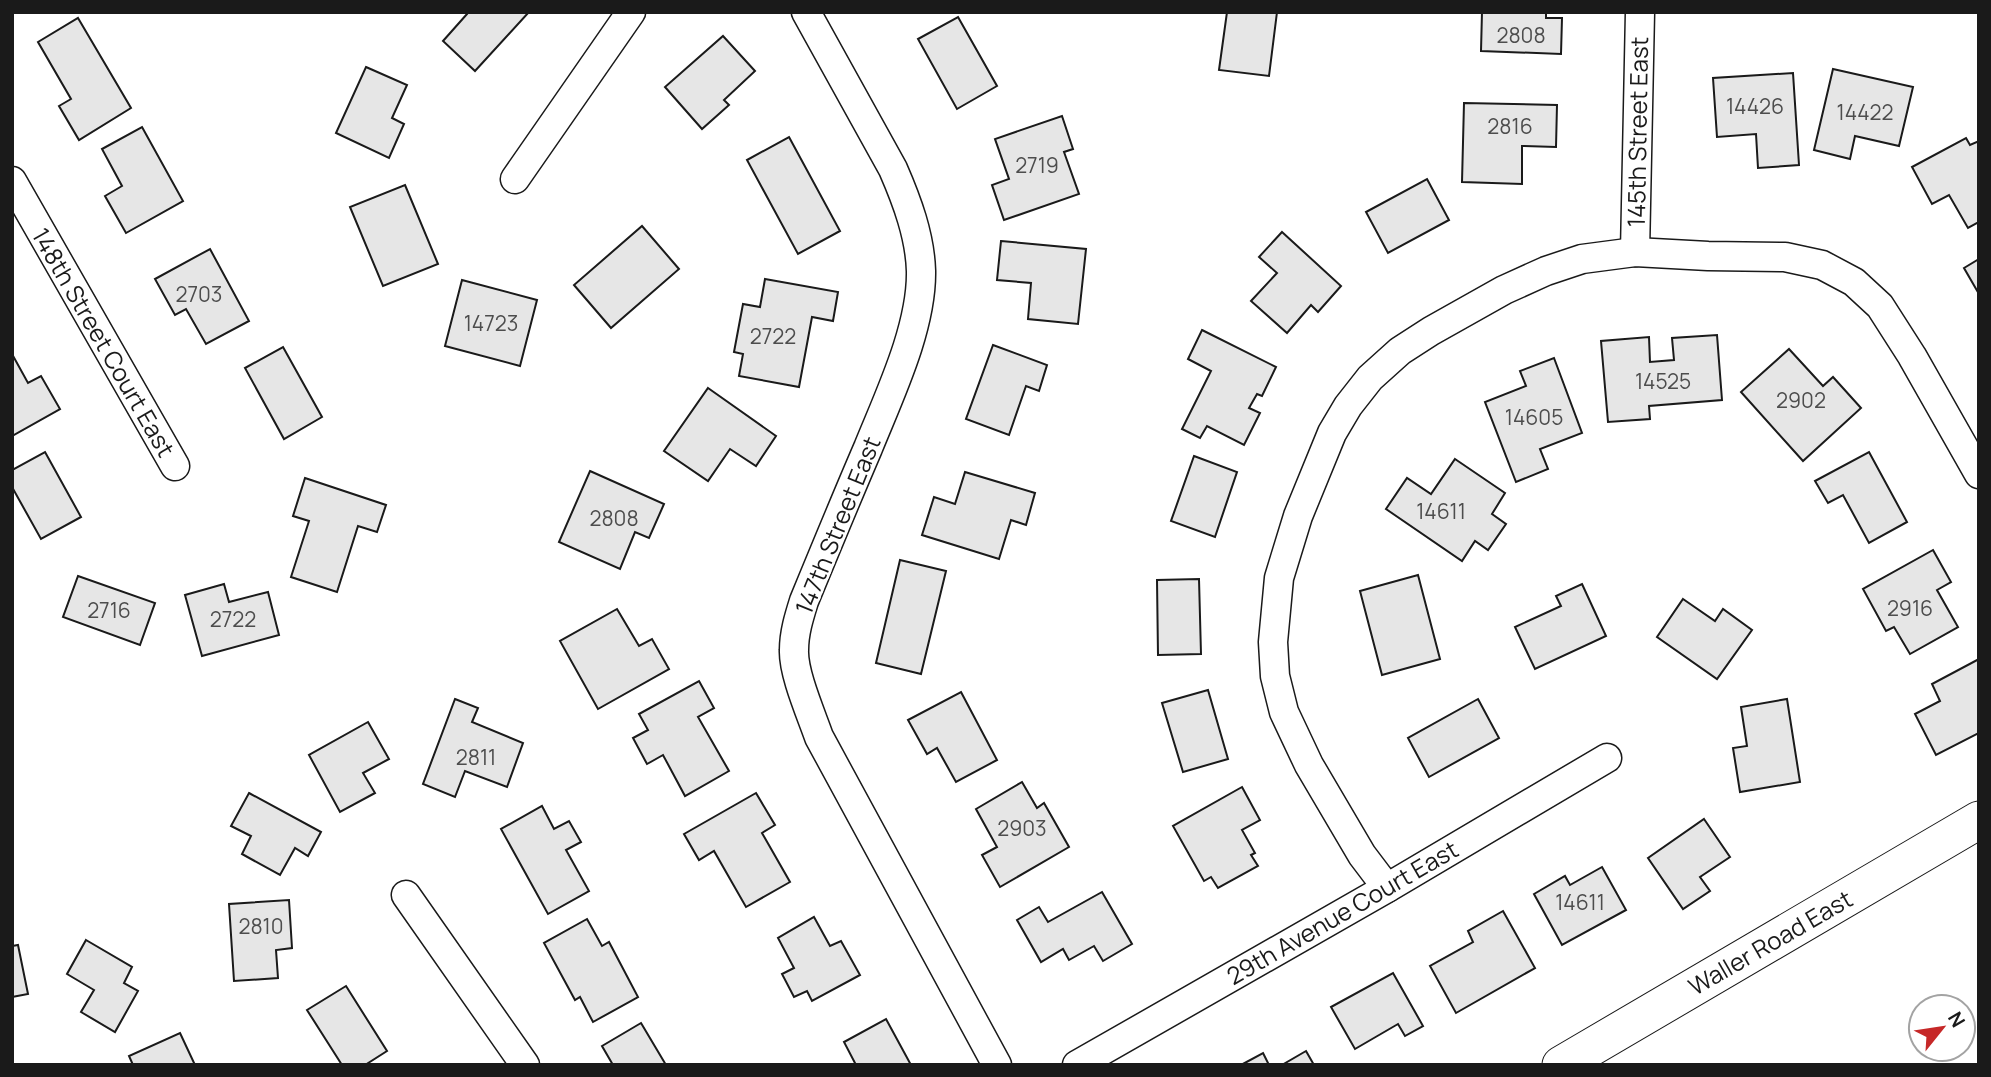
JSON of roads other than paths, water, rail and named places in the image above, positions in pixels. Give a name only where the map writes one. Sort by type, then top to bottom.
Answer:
[{"type":"street","points":[[515,178],[632,12]]},
{"type":"street","name":"147th Street East","points":[[806,12],[893,169],[903,192],[918,244],[921,273],[915,322],[890,394],[804,601],[795,632],[793,654],[803,693],[819,737],[997,1065]]},
{"type":"street","name":"145th Street East","points":[[1635,253],[1640,12]]},
{"type":"street","name":"148th Street Court East","points":[[12,181],[175,466]]},
{"type":"street","name":"145th Street East","points":[[1387,888],[1362,855],[1309,765],[1284,712],[1275,676],[1273,642],[1279,578],[1298,516],[1332,433],[1348,406],[1370,379],[1400,351],[1504,290],[1546,271],[1582,259],[1635,253],[1785,257],[1822,265],[1854,282],[1880,306],[1979,474]]},
{"type":"street","name":"29th Avenue Court East","points":[[1077,1065],[1387,888],[1607,758]]},
{"type":"street","name":"Waller Road East","points":[[1561,1065],[1979,820]]},
{"type":"street","points":[[406,895],[525,1065]]}]
